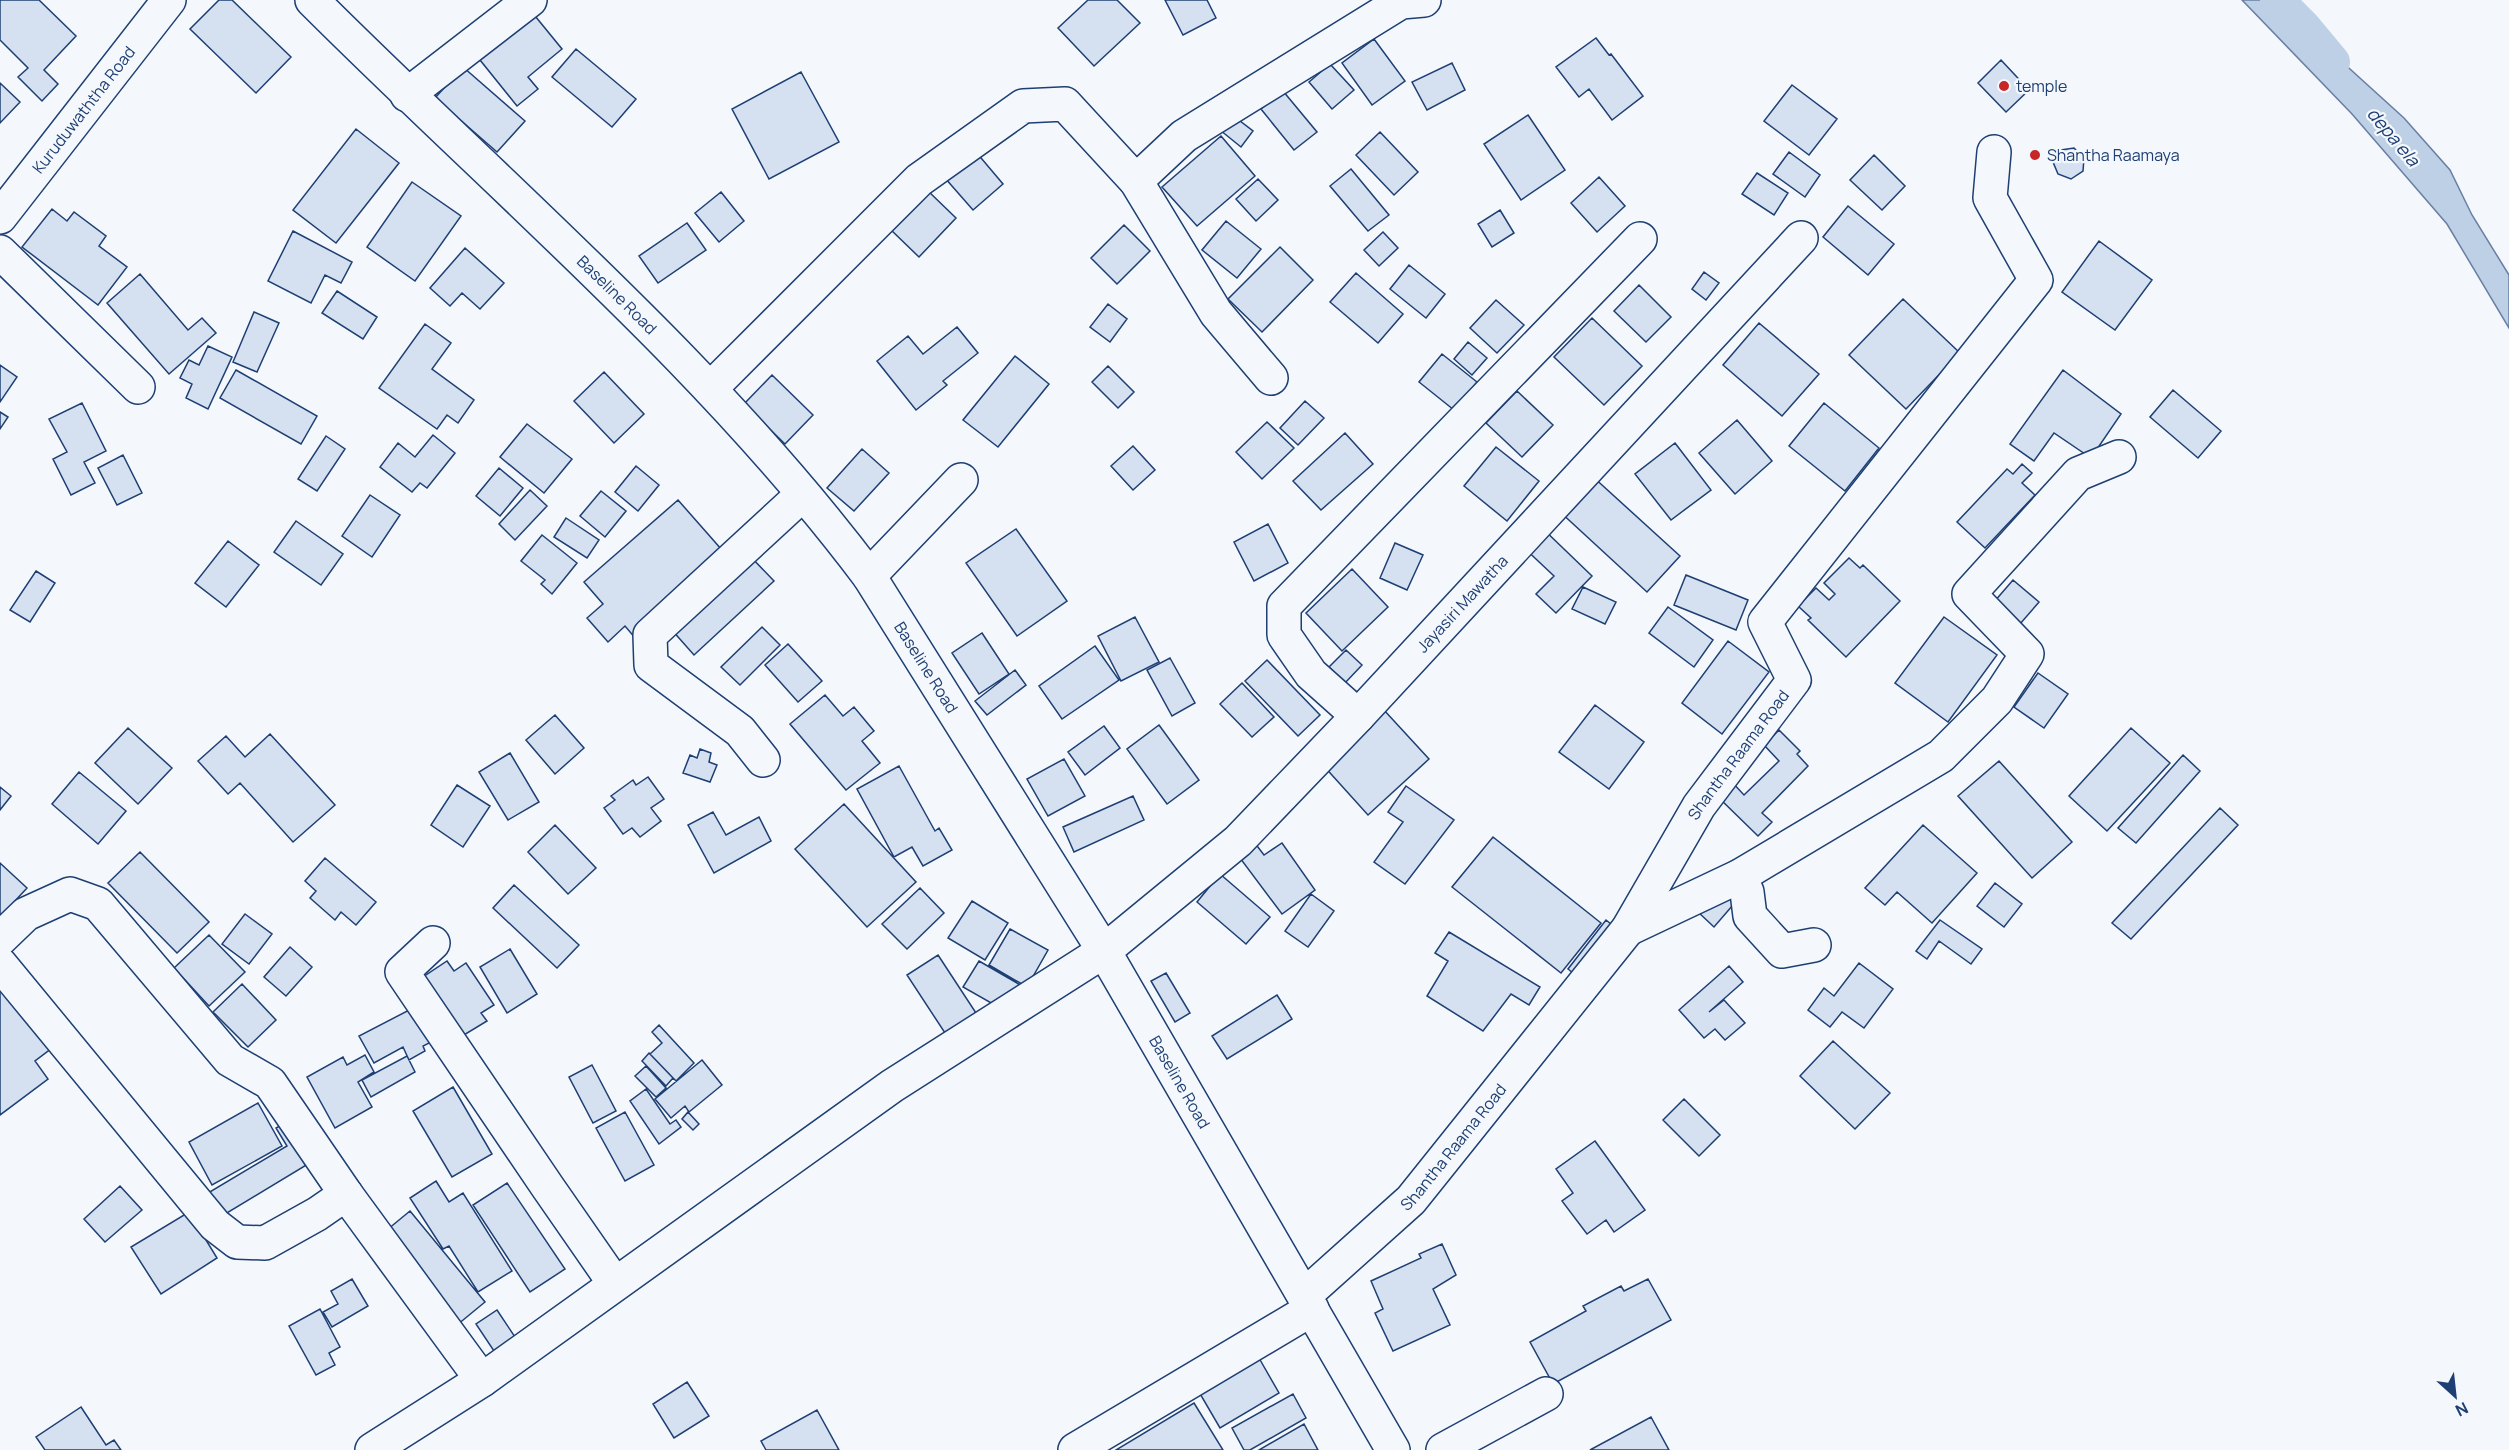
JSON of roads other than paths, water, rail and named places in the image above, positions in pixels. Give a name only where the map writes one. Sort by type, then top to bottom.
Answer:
[{"type":"street","name":"Kuruduwaththa Road","points":[[0,218],[169,0]]},
{"type":"street","name":"Baseline Road","points":[[312,0],[710,389],[803,494],[869,576],[1104,951],[1393,1450]]},
{"type":"street","points":[[407,95],[530,0]]},
{"type":"street","points":[[1136,181],[1184,136],[1401,2],[1424,0]]},
{"type":"street","points":[[710,389],[919,180],[1023,106],[1065,104],[1136,181],[1216,313],[1271,378]]},
{"type":"street","name":"Shantha Raama Road","points":[[1075,1450],[1309,1302],[1411,1200],[1628,929],[1699,806],[1794,680],[1765,622],[2036,280],[1990,198],[1994,152]]},
{"type":"street","name":"Jayasiri Mawatha","points":[[372,1450],[482,1380],[892,1086],[1104,951],[1238,842],[1358,716],[1801,238]]},
{"type":"street","points":[[1358,716],[1311,674],[1284,635],[1284,606],[1640,239]]},
{"type":"street","points":[[0,252],[138,387]]},
{"type":"street","points":[[1628,929],[1740,876],[1941,756],[1997,700],[2027,654],[1969,594],[2078,474],[2119,457]]},
{"type":"street","points":[[869,576],[961,480]]},
{"type":"street","points":[[763,760],[740,731],[651,665],[650,635],[803,494]]},
{"type":"street","points":[[1740,876],[1747,892],[1750,916],[1782,951],[1814,945]]},
{"type":"street","points":[[0,939],[26,914],[70,894],[98,904],[230,1060],[270,1083],[346,1194],[482,1380]]},
{"type":"street","points":[[433,943],[402,972],[615,1284]]},
{"type":"street","points":[[0,964],[215,1226],[237,1242],[265,1243],[317,1214],[346,1194]]},
{"type":"street","points":[[1443,1450],[1546,1394]]},
{"type":"water","points":[[2242,0],[2274,0],[2404,118],[2450,170],[2472,215],[2509,275],[2509,328],[2447,224],[2352,114]]},
{"type":"waterway","name":"depa ela","points":[[2277,0],[2303,26],[2333,62]]},
{"type":"place","name":"temple","points":[[2004,86]]},
{"type":"place","name":"Shantha Raamaya","points":[[2035,155]]}]
